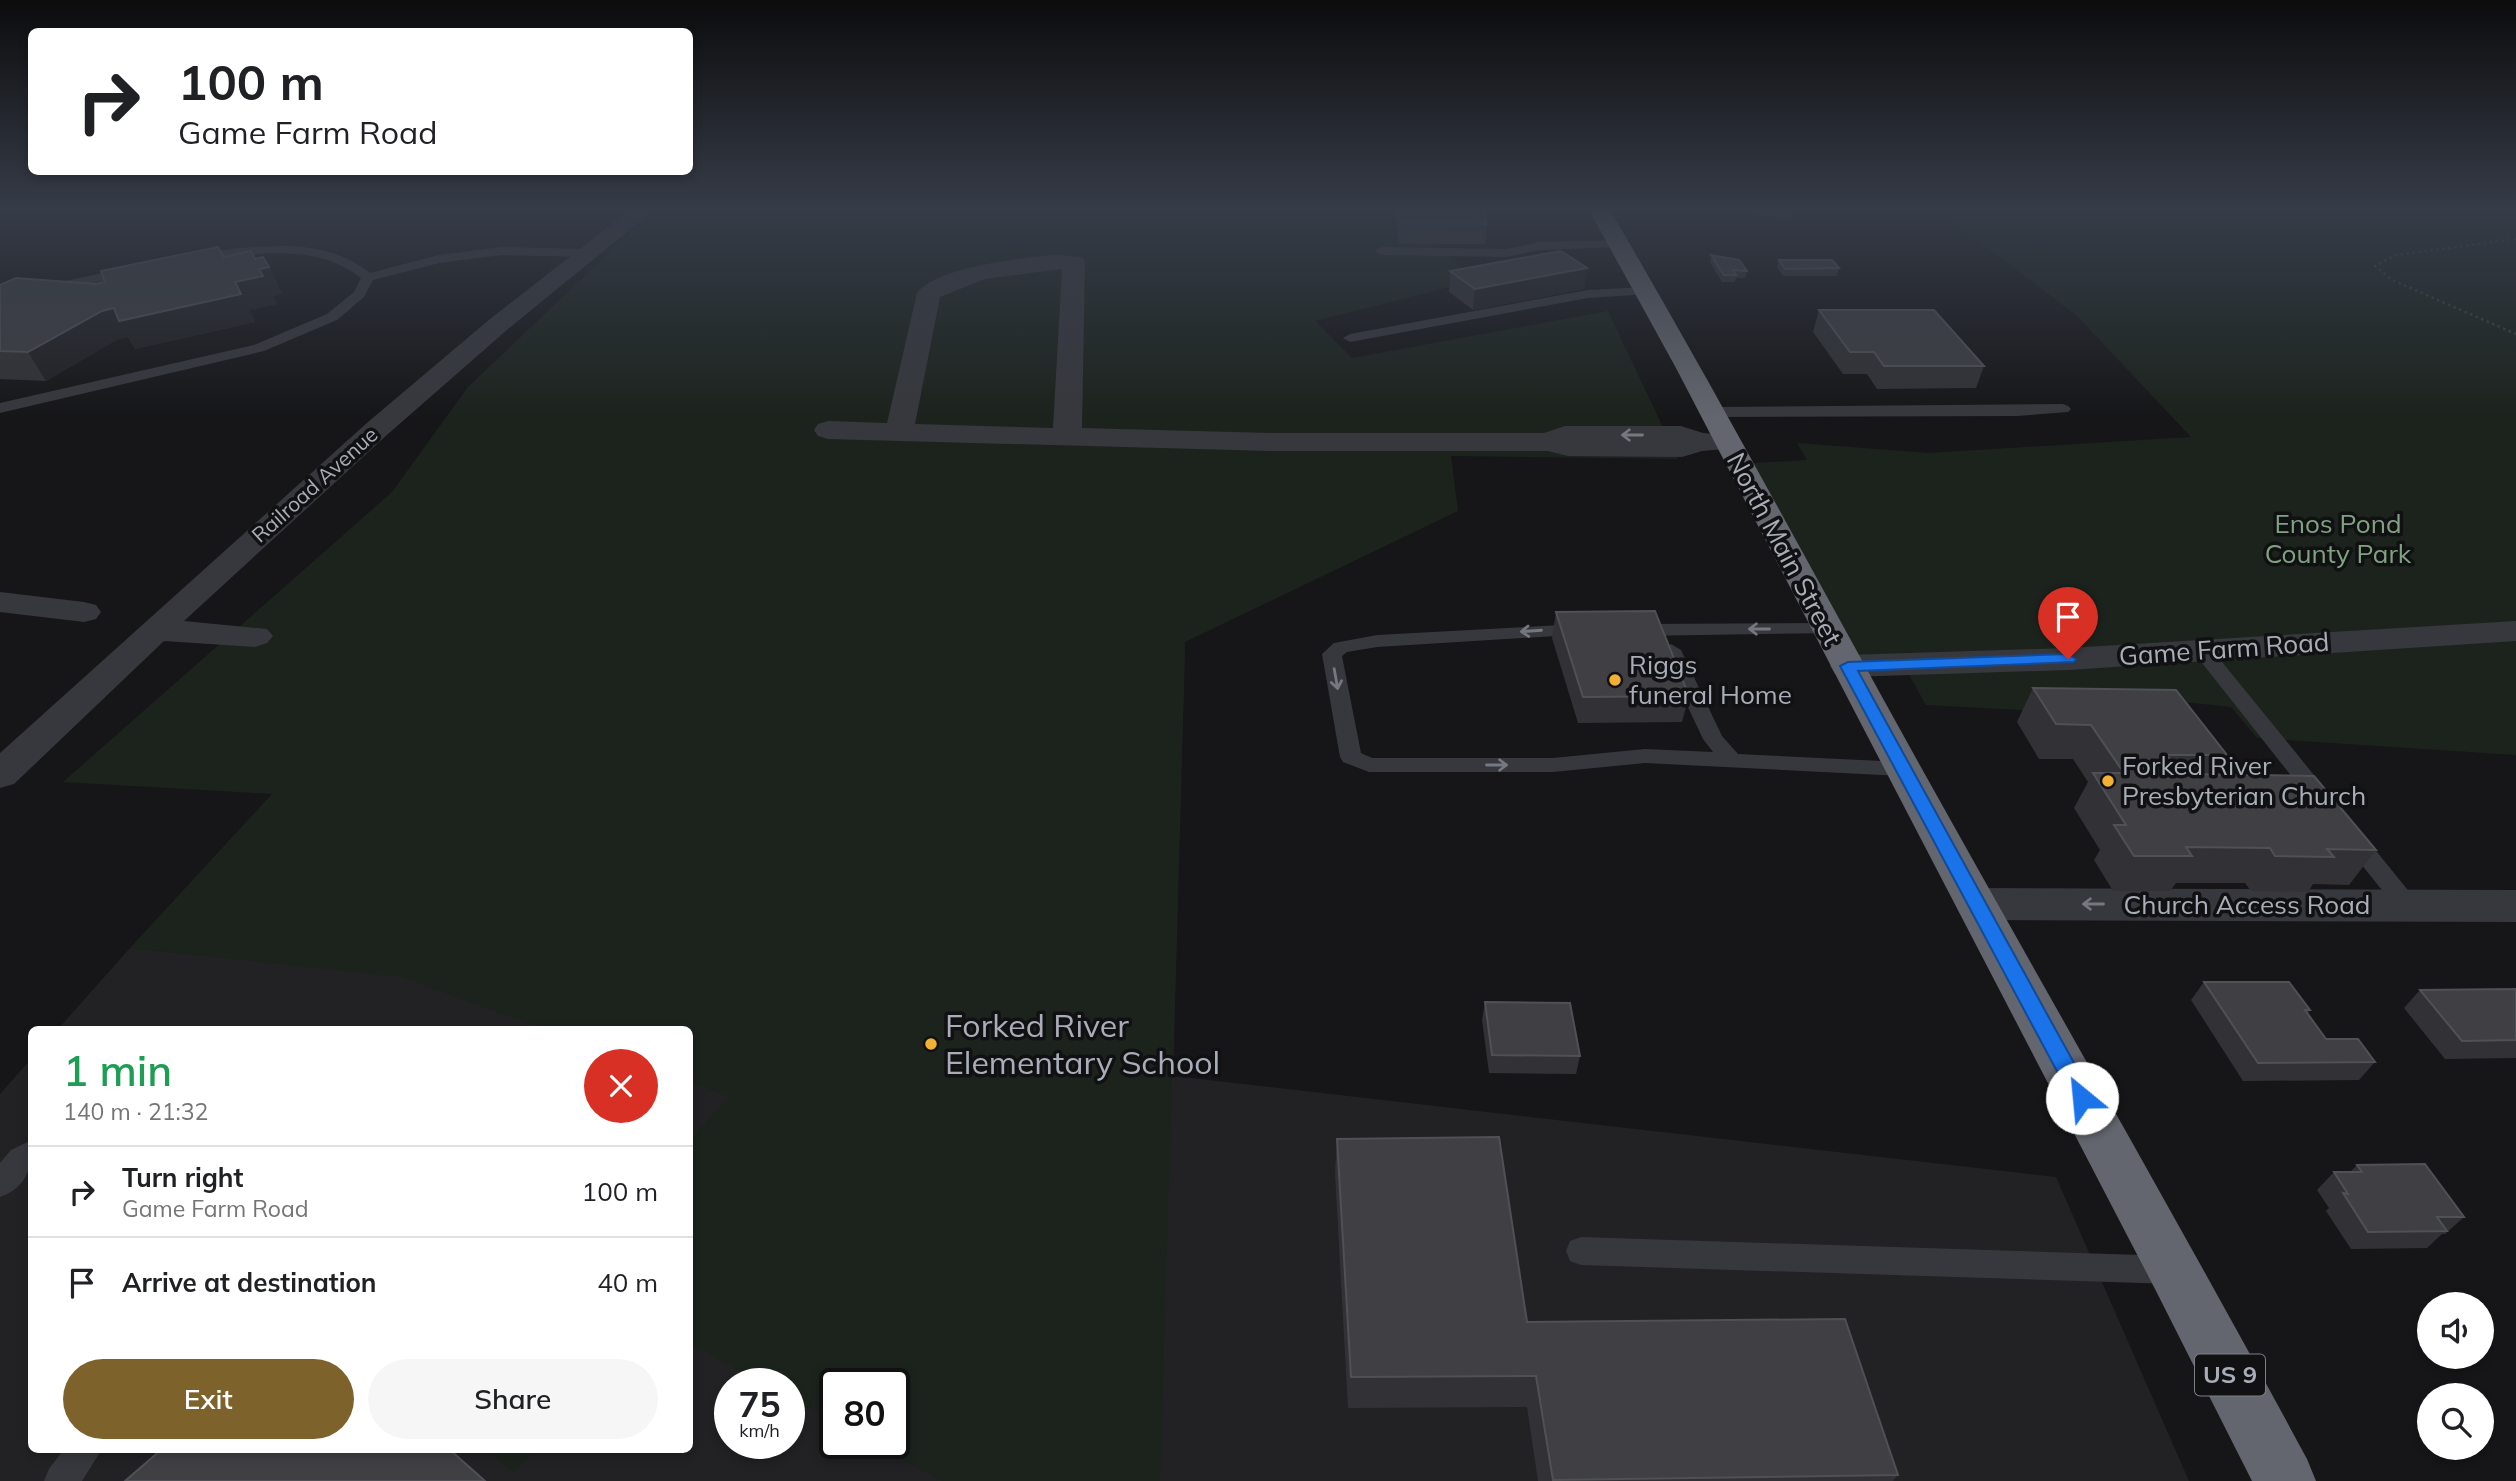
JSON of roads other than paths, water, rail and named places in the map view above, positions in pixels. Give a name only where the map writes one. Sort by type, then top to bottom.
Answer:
[{"type":"highway","name":"North Main Street","points":[[1638,279],[1713,432],[1848,666],[1978,904],[2285,1481]]},
{"type":"street","name":"Railroad Avenue","points":[[0,775],[378,428],[499,324],[558,279]]},
{"type":"street","points":[[899,432],[929,293],[946,283],[963,279]]},
{"type":"street","points":[[1067,437],[1073,279]]},
{"type":"street","points":[[828,430],[1270,442],[1548,442],[1564,435],[1681,435],[1713,432]]},
{"type":"street","points":[[0,602],[84,612]]},
{"type":"street","points":[[155,630],[255,636]]},
{"type":"street","name":"Game Farm Road","points":[[1848,666],[2068,659],[2516,631]]},
{"type":"street","name":"Church Access Road","points":[[1978,904],[2516,906]]},
{"type":"lane","points":[[0,299],[95,279]]},
{"type":"lane","points":[[0,408],[260,348],[332,317],[359,294],[366,279]]},
{"type":"lane","points":[[1350,338],[1588,294],[1645,291]]},
{"type":"lane","points":[[1713,432],[2063,408]]},
{"type":"lane","points":[[1827,629],[1608,630],[1377,641],[1341,647],[1332,654],[1350,757],[1369,765],[1553,765],[1645,756],[1902,768]]},
{"type":"lane","points":[[1670,630],[1668,644],[1674,661],[1713,739],[1732,760]]},
{"type":"lane","points":[[2202,650],[2407,905]]},
{"type":"lane","points":[[0,1184],[20,1159],[28,1154]]},
{"type":"lane","points":[[1581,1251],[2175,1270]]},
{"type":"lane","points":[[61,1481],[82,1453]]},
{"type":"place","name":"Riggs funeral Home","points":[[1615,680]]},
{"type":"place","name":"Forked River Presbyterian Church","points":[[2108,781]]},
{"type":"place","name":"Forked River Elementary School","points":[[931,1044]]},
{"type":"park label","name":"Enos Pond County Park","points":[[2338,539]]}]
